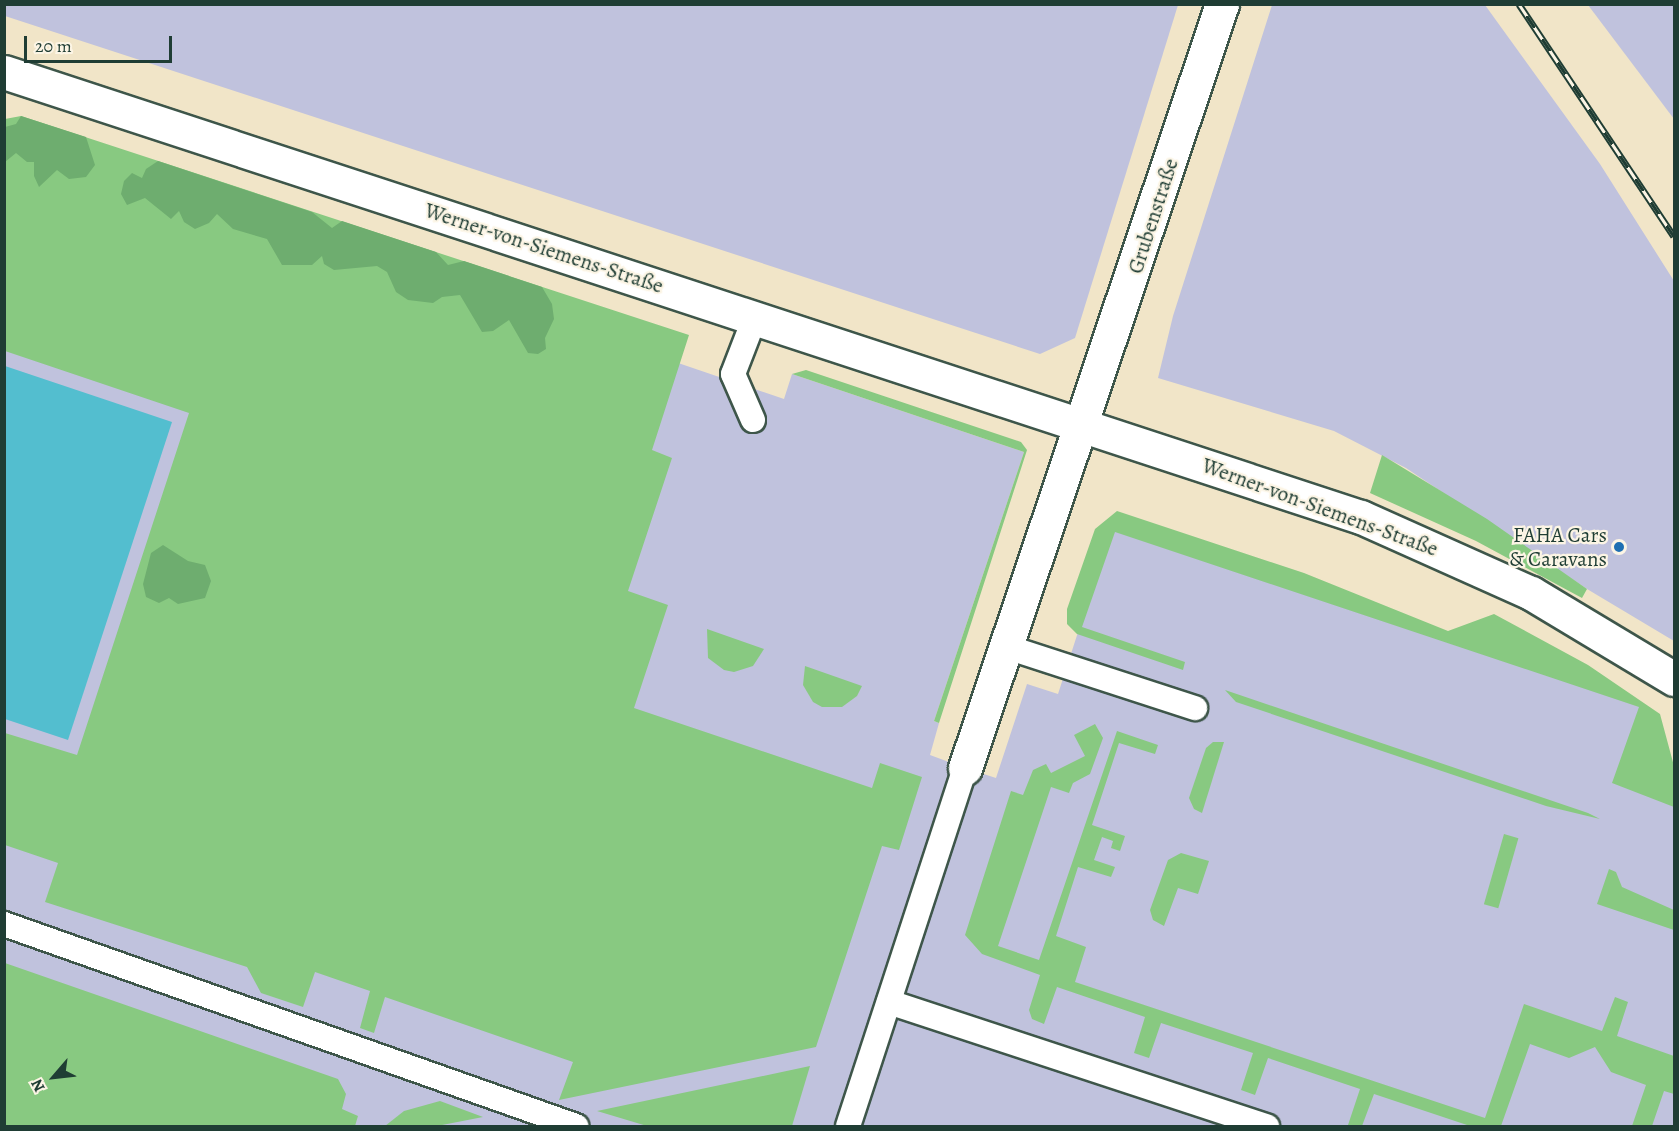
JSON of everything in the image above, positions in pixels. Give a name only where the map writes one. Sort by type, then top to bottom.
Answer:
[{"type":"street","name":"Grubenstraße","points":[[1083,427],[1222,4]]},
{"type":"street","name":"Werner-von-Siemens-Straße","points":[[4,72],[1361,517],[1531,592],[1674,679]]},
{"type":"street","points":[[965,768],[1004,646],[1083,427]]},
{"type":"lane","points":[[753,420],[733,374],[755,317]]},
{"type":"lane","points":[[1004,646],[1195,708]]},
{"type":"lane","points":[[848,1126],[965,768]]},
{"type":"lane","points":[[4,924],[576,1126]]},
{"type":"lane","points":[[889,1002],[1267,1126]]},
{"type":"shaded area","points":[[5,4],[1178,5],[1075,338],[1040,354],[5,16]]},
{"type":"shaded area","points":[[1272,5],[1485,5],[1600,164],[1674,281],[1674,641],[1587,589],[1406,468],[1334,431],[1158,378],[1173,316]]},
{"type":"shaded area","points":[[1588,5],[1674,5],[1674,119]]},
{"type":"shaded area","points":[[5,134],[784,399],[792,374],[1024,452],[934,721],[939,723],[930,755],[965,768],[996,778],[1027,684],[1058,694],[1112,527],[1638,703],[1674,772],[1674,1126],[5,1126]]},
{"type":"green space","points":[[21,116],[689,335],[652,450],[672,458],[628,591],[668,605],[634,708],[872,788],[880,763],[922,777],[899,850],[882,846],[816,1047],[559,1100],[573,1062],[385,997],[374,1033],[360,1028],[370,991],[315,972],[303,1007],[261,993],[247,967],[45,902],[58,863],[5,845],[5,733],[77,755],[189,413],[5,351],[5,119]]},
{"type":"green space","points":[[21,116],[86,137],[95,165],[86,177],[69,179],[57,170],[39,187],[34,176],[34,162],[27,162],[16,153],[5,162],[5,127],[16,124]]},
{"type":"green space","points":[[158,161],[312,212],[332,228],[342,221],[436,252],[448,265],[464,261],[542,287],[552,304],[554,319],[545,338],[546,349],[538,354],[528,353],[509,320],[493,331],[482,332],[460,295],[442,297],[433,303],[408,300],[396,292],[387,272],[377,266],[334,270],[324,264],[322,256],[312,265],[282,265],[267,239],[233,229],[217,214],[209,223],[195,229],[184,222],[179,211],[171,219],[145,198],[127,205],[121,194],[124,181],[132,173],[142,178],[146,169]]},
{"type":"green space","points":[[806,370],[1021,442],[1027,450],[939,723],[934,721],[1024,452],[792,374]]},
{"type":"green space","points":[[1382,455],[1487,519],[1587,589],[1582,598],[1476,541],[1370,493]]},
{"type":"green space","points":[[1117,511],[1304,573],[1448,631],[1494,614],[1588,665],[1660,714],[1674,766],[1674,807],[1612,783],[1639,707],[1115,532],[1082,627],[1185,662],[1183,670],[1077,634],[1067,624],[1067,609],[1095,529]]},
{"type":"green space","points":[[163,545],[188,561],[205,565],[211,581],[205,598],[178,604],[169,598],[159,603],[146,597],[143,584],[151,553]]},
{"type":"green space","points":[[707,629],[764,649],[753,666],[734,672],[724,670],[708,658]]},
{"type":"green space","points":[[805,666],[862,686],[857,696],[842,707],[822,707],[813,702],[803,685]]},
{"type":"green space","points":[[1225,690],[1600,819],[1546,806],[1236,702]]},
{"type":"green space","points":[[1095,724],[1103,738],[1090,774],[1073,783],[1069,793],[1051,787],[998,946],[1039,960],[1117,731],[1158,745],[1155,754],[1119,743],[1092,825],[1125,836],[1120,851],[1111,848],[1113,841],[1102,837],[1094,860],[1115,867],[1111,877],[1078,867],[1056,936],[1086,947],[1075,982],[1485,1118],[1524,1004],[1602,1031],[1615,997],[1628,1002],[1617,1036],[1674,1056],[1674,1094],[1664,1091],[1652,1126],[1632,1126],[1646,1085],[1611,1072],[1595,1047],[1569,1058],[1530,1044],[1501,1126],[1470,1126],[1374,1094],[1362,1126],[1351,1126],[1348,1125],[1360,1089],[1268,1058],[1255,1095],[1241,1090],[1253,1053],[1161,1023],[1149,1058],[1134,1053],[1145,1017],[1057,987],[1044,1024],[1032,1019],[1029,1010],[1040,975],[982,954],[965,935],[1011,791],[1023,795],[1033,770],[1046,764],[1051,773],[1085,756],[1074,735]]},
{"type":"green space","points":[[1213,742],[1224,742],[1202,813],[1194,809],[1189,798],[1206,748]]},
{"type":"green space","points":[[1504,834],[1518,838],[1498,908],[1484,904]]},
{"type":"green space","points":[[1181,853],[1209,861],[1198,894],[1178,888],[1164,926],[1153,920],[1150,910],[1168,860]]},
{"type":"green space","points":[[1609,869],[1616,872],[1622,887],[1674,910],[1674,930],[1597,904]]},
{"type":"green space","points":[[5,963],[338,1079],[346,1094],[342,1109],[358,1116],[355,1126],[5,1126]]},
{"type":"green space","points":[[810,1066],[792,1126],[647,1126],[597,1111]]},
{"type":"green space","points":[[440,1101],[483,1117],[437,1126],[385,1126],[404,1111]]},
{"type":"water","points":[[5,366],[172,422],[68,740],[5,719]]},
{"type":"railway","points":[[1519,4],[1674,236]]},
{"type":"place","name":"FAHA Cars & Caravans","points":[[1619,547]]}]
